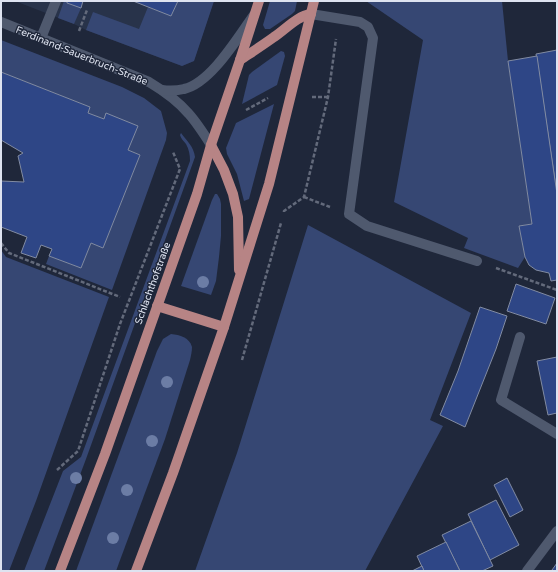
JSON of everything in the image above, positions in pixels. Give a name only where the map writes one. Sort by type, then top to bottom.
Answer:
[{"type":"main road","name":"Schlachthofstraße","points":[[60,571],[105,454],[197,194],[211,145],[259,1]]},
{"type":"main road","points":[[136,571],[173,473],[240,278],[269,184],[314,1]]},
{"type":"main road","points":[[240,60],[274,38],[299,18],[311,14]]},
{"type":"main road","points":[[211,145],[224,170],[235,202],[238,217],[240,278]]},
{"type":"main road","points":[[157,306],[224,327]]},
{"type":"street","points":[[41,38],[56,1]]},
{"type":"street","points":[[162,90],[172,91],[185,89],[195,85],[208,75],[220,62],[256,12]]},
{"type":"street","points":[[311,14],[360,22],[368,27],[373,38],[349,214],[367,226],[477,260]]},
{"type":"street","name":"Ferdinand-Sauerbruch-Straße","points":[[1,22],[149,82],[175,100],[188,113],[211,145]]},
{"type":"street","points":[[520,337],[501,400],[557,434]]},
{"type":"street","points":[[527,571],[557,532]]},
{"type":"path","points":[[77,35],[86,10]]},
{"type":"path","points":[[242,360],[284,211],[304,197],[328,97],[340,18]]},
{"type":"path","points":[[240,113],[274,95]]},
{"type":"path","points":[[309,96],[328,97]]},
{"type":"path","points":[[56,470],[78,451],[121,324],[180,170],[174,152]]},
{"type":"path","points":[[304,197],[349,214]]},
{"type":"path","points":[[1,243],[9,253],[120,297]]},
{"type":"path","points":[[477,260],[557,290]]},
{"type":"shaded area","points":[[15,1],[214,1],[194,61],[182,66],[86,30]]},
{"type":"shaded area","points":[[64,1],[81,8],[74,24],[58,18]]},
{"type":"shaded area","points":[[178,1],[214,1],[194,61],[182,66],[86,30],[93,12],[139,29],[148,7],[171,16]]},
{"type":"shaded area","points":[[270,1],[297,1],[295,11],[292,14],[270,29],[265,29],[263,25]]},
{"type":"shaded area","points":[[366,1],[502,1],[508,61],[532,224],[519,226],[525,257],[518,268],[464,248],[468,238],[394,202],[423,40]]},
{"type":"shaded area","points":[[1,40],[122,87],[144,98],[161,111],[167,133],[166,140],[112,290],[46,264],[49,256],[81,268],[91,243],[103,248],[140,155],[128,150],[137,126],[106,114],[104,119],[88,113],[90,107],[1,72]]},
{"type":"shaded area","points":[[281,51],[284,52],[285,56],[277,85],[242,104],[249,75]]},
{"type":"shaded area","points":[[274,104],[249,199],[244,201],[237,174],[227,154],[226,148],[236,123]]},
{"type":"shaded area","points":[[181,133],[192,147],[195,157],[44,571],[24,571],[63,471],[81,457],[190,161],[189,150],[180,136]]},
{"type":"shaded area","points":[[215,194],[217,194],[220,199],[221,204],[221,236],[216,281],[211,295],[181,286]]},
{"type":"shaded area","points":[[308,225],[471,313],[430,420],[443,426],[365,571],[195,571],[237,453]]},
{"type":"shaded area","points":[[1,250],[6,257],[109,297],[36,501],[9,571],[1,571]]},
{"type":"shaded area","points":[[171,334],[181,336],[189,341],[192,347],[192,352],[165,439],[116,571],[76,571],[157,351],[163,339]]},
{"type":"building","points":[[67,1],[83,1],[81,8],[67,3]]},
{"type":"building","points":[[133,1],[178,1],[171,16]]},
{"type":"building","points":[[557,50],[557,194],[536,54]]},
{"type":"building","points":[[537,56],[557,194],[557,280],[551,281],[549,273],[536,270],[529,265],[525,257],[519,226],[532,224],[508,61]]},
{"type":"building","points":[[1,72],[90,107],[88,113],[104,119],[106,113],[138,126],[128,150],[140,155],[103,248],[91,243],[81,268],[49,256],[52,249],[41,245],[36,258],[21,253],[27,237],[1,227],[1,181],[24,182],[18,156],[23,153],[1,140]]},
{"type":"building","points":[[516,284],[555,298],[546,324],[507,311]]},
{"type":"building","points":[[480,307],[507,316],[496,349],[465,427],[440,415],[458,371]]},
{"type":"building","points":[[557,357],[557,413],[548,415],[537,361]]},
{"type":"building","points":[[507,478],[523,510],[510,517],[494,485]]},
{"type":"building","points":[[496,500],[519,545],[490,560],[468,514]]},
{"type":"building","points":[[471,521],[493,566],[482,571],[460,571],[442,535]]},
{"type":"building","points":[[446,542],[460,571],[424,571],[417,556]]},
{"type":"building","points":[[557,563],[557,571],[552,570]]},
{"type":"building","points":[[422,566],[424,571],[412,571]]}]
